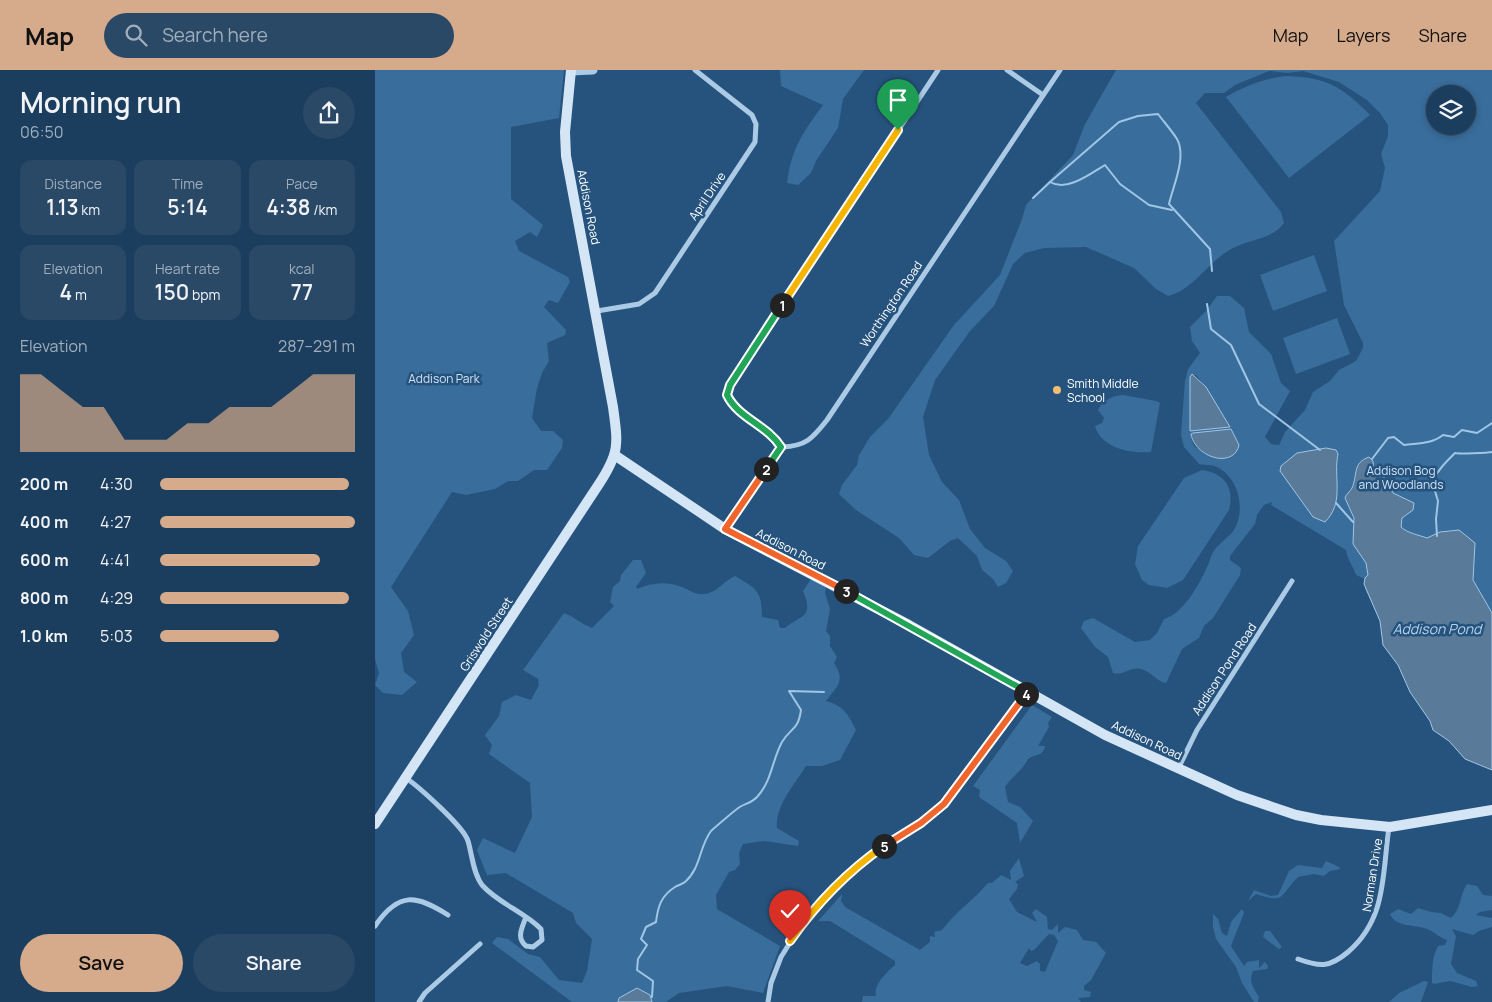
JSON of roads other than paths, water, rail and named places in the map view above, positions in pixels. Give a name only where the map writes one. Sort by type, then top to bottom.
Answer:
[{"type":"main road","name":"Addison Road","points":[[571,70],[565,132],[566,156],[597,311],[615,422],[616,456],[725,529],[867,602],[1105,735],[1237,795],[1296,815],[1321,820],[1389,826],[1492,810]]},
{"type":"main road","name":"Griswold Street","points":[[375,824],[616,456]]},
{"type":"street","points":[[571,70],[593,70]]},
{"type":"street","name":"April Drive","points":[[597,311],[639,304],[655,293],[755,142],[756,124],[752,115],[695,70]]},
{"type":"street","points":[[725,529],[781,447],[773,434],[732,405],[727,395],[730,385],[938,70]]},
{"type":"street","points":[[1007,70],[1043,94]]},
{"type":"street","name":"Worthington Road","points":[[781,447],[798,446],[813,438],[827,420],[1060,70]]},
{"type":"street","name":"Addison Pond Road","points":[[1178,769],[1197,730],[1292,581]]},
{"type":"street","points":[[768,1002],[771,984],[781,957],[801,925],[823,900],[859,865],[944,804],[1028,692]]},
{"type":"street","points":[[406,778],[427,793],[468,839],[469,852],[481,884],[526,917],[542,932],[541,942],[533,947],[523,944],[520,936],[526,917]]},
{"type":"street","name":"Norman Drive","points":[[1298,959],[1316,965],[1324,965],[1339,959],[1366,934],[1378,906],[1389,826]]},
{"type":"street","points":[[375,926],[393,906],[404,900],[426,901],[448,915]]},
{"type":"street","points":[[419,1002],[425,993],[479,944]]},
{"type":"water","points":[[1192,374],[1206,387],[1230,427],[1190,431],[1190,377]]},
{"type":"water","points":[[1231,429],[1239,445],[1236,452],[1230,457],[1223,458],[1207,454],[1199,449],[1191,434],[1193,433]]},
{"type":"water","points":[[1326,448],[1336,450],[1338,454],[1337,498],[1331,514],[1325,522],[1313,517],[1280,471],[1281,466],[1297,453]]},
{"type":"water","name":"Addison Pond","points":[[1369,457],[1373,461],[1374,471],[1386,479],[1393,493],[1414,503],[1413,510],[1402,518],[1401,527],[1427,538],[1440,532],[1459,530],[1475,543],[1473,580],[1492,613],[1492,770],[1465,759],[1449,741],[1433,730],[1430,721],[1410,692],[1398,665],[1383,645],[1380,621],[1364,584],[1365,578],[1368,575],[1366,563],[1353,544],[1354,518],[1345,498],[1352,488],[1358,466]]},
{"type":"water","points":[[637,988],[650,995],[652,1002],[618,1002],[619,998]]},
{"type":"waterway","points":[[1050,182],[1119,122],[1138,116],[1158,114],[1177,139],[1181,154],[1169,204],[1210,249],[1212,271]]},
{"type":"waterway","points":[[1033,198],[1050,182],[1064,185],[1078,181],[1105,165],[1120,184],[1149,205],[1172,210]]},
{"type":"waterway","points":[[1207,304],[1211,329],[1231,345],[1259,404],[1320,450]]},
{"type":"waterway","points":[[1372,459],[1388,438],[1394,437],[1404,445],[1425,443],[1443,435],[1454,437],[1462,430],[1477,433],[1492,423]]},
{"type":"waterway","points":[[1437,536],[1438,501],[1432,481],[1442,466],[1455,453],[1492,452]]},
{"type":"waterway","points":[[1336,503],[1353,522]]},
{"type":"waterway","points":[[652,997],[653,981],[637,970],[638,959],[647,945],[641,939],[646,927],[656,922],[659,906],[666,894],[684,883],[690,876],[711,831],[737,809],[755,799],[762,791],[782,742],[800,717],[801,710],[789,691],[824,692]]},
{"type":"place","name":"Smith Middle School","points":[[1057,390]]},
{"type":"park label","name":"Addison Park","points":[[444,378]]},
{"type":"park label","name":"Addison Bog and Woodlands","points":[[1401,477]]}]
